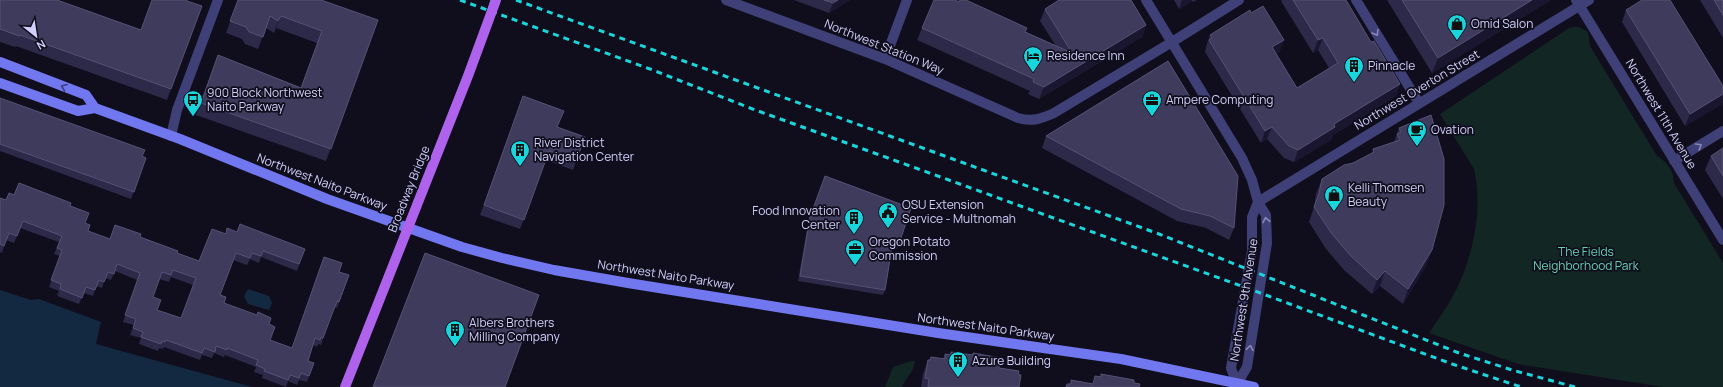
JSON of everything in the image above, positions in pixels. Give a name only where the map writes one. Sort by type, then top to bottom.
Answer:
[{"type":"main road","name":"Broadway Bridge","points":[[345,387],[468,76],[496,0]]},
{"type":"main road","name":"Northwest Naito Parkway","points":[[0,62],[86,95],[95,108]]},
{"type":"main road","name":"Northwest Naito Parkway","points":[[0,83],[78,111],[95,108],[171,136],[327,199],[387,221],[462,247],[533,265],[628,283],[938,333],[1121,359],[1254,387]]},
{"type":"street","points":[[171,136],[177,110],[218,0]]},
{"type":"street","name":"Northwest Station Way","points":[[726,0],[885,60],[1018,118],[1030,121],[1044,118],[1054,113],[1172,42]]},
{"type":"street","points":[[885,60],[907,0]]},
{"type":"street","name":"Northwest 9th Avenue","points":[[1146,0],[1245,165],[1252,180],[1258,202],[1266,214],[1266,254],[1247,367],[1237,384]]},
{"type":"street","points":[[1172,42],[1240,0]]},
{"type":"street","points":[[1356,0],[1419,103]]},
{"type":"street","name":"Northwest Overton Street","points":[[1258,202],[1578,3],[1589,0]]},
{"type":"street","name":"Northwest 11th Avenue","points":[[1578,3],[1723,240]]},
{"type":"street","points":[[1674,161],[1723,131]]},
{"type":"street","name":"Northwest 9th Avenue","points":[[1237,384],[1231,368],[1252,251],[1252,217],[1258,202]]},
{"type":"green space","name":"The Fields Neighborhood Park","points":[[1579,27],[1588,32],[1590,46],[1657,156],[1669,167],[1674,183],[1723,263],[1723,387],[1663,387],[1518,364],[1429,333],[1452,298],[1464,272],[1469,258],[1475,229],[1478,198],[1474,169],[1440,114],[1569,28]]},
{"type":"green space","points":[[915,361],[912,371],[902,387],[885,387],[893,367]]},
{"type":"water","points":[[248,289],[269,296],[272,303],[269,310],[248,304],[244,296]]},
{"type":"water","points":[[0,290],[31,300],[39,299],[101,322],[96,344],[252,387],[0,387]]},
{"type":"building","points":[[0,0],[57,0],[141,30],[152,0],[187,0],[202,6],[171,89],[0,29]]},
{"type":"building","points":[[238,0],[321,0],[378,20],[331,149],[201,103],[218,55],[301,88],[322,31],[281,16],[278,21],[270,16],[263,37],[249,32],[246,27],[230,21]]},
{"type":"building","points":[[824,0],[838,0],[833,3]]},
{"type":"building","name":"Residence Inn","points":[[934,0],[955,0],[959,2],[960,0],[966,0],[1027,28],[1025,32],[1072,53],[1045,9],[1059,0],[1131,0],[1146,25],[1044,87],[1033,82],[1034,79],[922,28]]},
{"type":"building","name":"Pinnacle","points":[[1293,0],[1346,0],[1371,42],[1374,41],[1400,84],[1334,124],[1335,127],[1298,150],[1289,146],[1272,127],[1265,131],[1209,40],[1212,38],[1210,35],[1250,10],[1251,13],[1263,6],[1284,40],[1272,47],[1297,88],[1338,63],[1323,38],[1318,40]]},
{"type":"building","points":[[1402,0],[1532,0],[1438,58]]},
{"type":"building","points":[[1642,0],[1670,0],[1723,86],[1723,94],[1690,114],[1626,10]]},
{"type":"building","points":[[1714,0],[1723,0],[1723,15]]},
{"type":"building","points":[[1168,61],[1238,176],[1234,228],[1210,216],[1181,209],[1046,136]]},
{"type":"building","name":"River District Navigation Center","points":[[523,96],[564,111],[557,127],[585,137],[576,161],[549,151],[524,220],[484,205]]},
{"type":"building","points":[[0,98],[145,150],[142,156],[146,158],[134,192],[0,144]]},
{"type":"building","points":[[1431,115],[1444,159],[1444,205],[1432,250],[1408,289],[1385,271],[1377,280],[1351,256],[1332,234],[1314,207],[1319,194],[1322,179],[1344,165],[1353,163],[1374,152],[1373,149],[1400,140],[1397,134],[1401,132],[1399,128]]},
{"type":"building","points":[[1723,148],[1723,176],[1711,156]]},
{"type":"building","name":"Food Innovation Center","points":[[825,176],[911,208],[899,244],[893,241],[885,290],[800,276],[810,217]]},
{"type":"building","points":[[19,183],[71,203],[70,206],[89,213],[85,223],[90,225],[88,231],[110,239],[115,225],[141,234],[140,237],[178,251],[177,253],[199,261],[212,229],[226,234],[227,228],[237,232],[240,224],[305,249],[299,264],[263,251],[261,256],[252,253],[250,258],[236,253],[220,295],[226,297],[224,303],[257,315],[258,312],[271,318],[269,324],[275,327],[270,340],[292,348],[324,257],[342,263],[339,272],[349,275],[323,338],[321,337],[320,340],[315,338],[308,361],[314,363],[309,376],[301,373],[299,378],[290,375],[288,380],[264,371],[265,369],[256,365],[258,360],[227,348],[227,350],[216,346],[215,352],[204,348],[202,353],[166,340],[165,342],[162,341],[161,344],[141,337],[143,332],[133,328],[136,319],[125,315],[140,273],[117,264],[114,274],[108,272],[104,282],[99,280],[95,290],[86,287],[82,298],[60,289],[61,284],[51,280],[62,250],[57,248],[62,236],[23,221],[17,236],[9,233],[4,246],[0,244],[0,198],[6,200],[9,193],[14,195]],"holes":[[[173,270],[196,278],[181,318],[157,310],[161,300],[153,297],[162,272],[171,275]]]},
{"type":"building","name":"Albers Brothers Milling Company","points":[[425,253],[539,295],[505,387],[373,387]]},
{"type":"building","points":[[951,352],[973,355],[973,353],[1001,358],[999,368],[1019,371],[1018,374],[1021,375],[1019,387],[928,387],[929,379],[925,378],[928,360],[930,360],[931,357],[945,359],[945,354],[951,355]]},
{"type":"building","points":[[1101,374],[1134,380],[1134,383],[1140,384],[1139,387],[1066,387],[1067,384],[1071,384],[1071,380],[1093,384],[1095,376],[1101,377]]},
{"type":"tram line","points":[[341,387],[482,29],[491,0]]},
{"type":"tram line","points":[[349,387],[500,0]]},
{"type":"railway","points":[[460,0],[650,69],[750,108],[1452,364],[1521,387]]},
{"type":"railway","points":[[516,0],[1159,234],[1459,353],[1512,370],[1575,387]]},
{"type":"place","name":"Omid Salon","points":[[1457,41]]},
{"type":"place","name":"Residence Inn","points":[[1033,73]]},
{"type":"place","name":"Pinnacle","points":[[1354,83]]},
{"type":"place","name":"900 Block Northwest Naito Parkway","points":[[193,117]]},
{"type":"place","name":"Ampere Computing","points":[[1152,117]]},
{"type":"place","name":"Ovation","points":[[1417,147]]},
{"type":"place","name":"River District Navigation Center","points":[[520,167]]},
{"type":"place","name":"Kelli Thomsen Beauty","points":[[1334,212]]},
{"type":"place","name":"OSU Extension Service - Multnomah","points":[[888,229]]},
{"type":"place","name":"Food Innovation Center","points":[[854,235]]},
{"type":"place","name":"Oregon Potato Commission","points":[[855,266]]},
{"type":"place","name":"Albers Brothers Milling Company","points":[[455,347]]},
{"type":"place","name":"Azure Building","points":[[958,378]]}]
